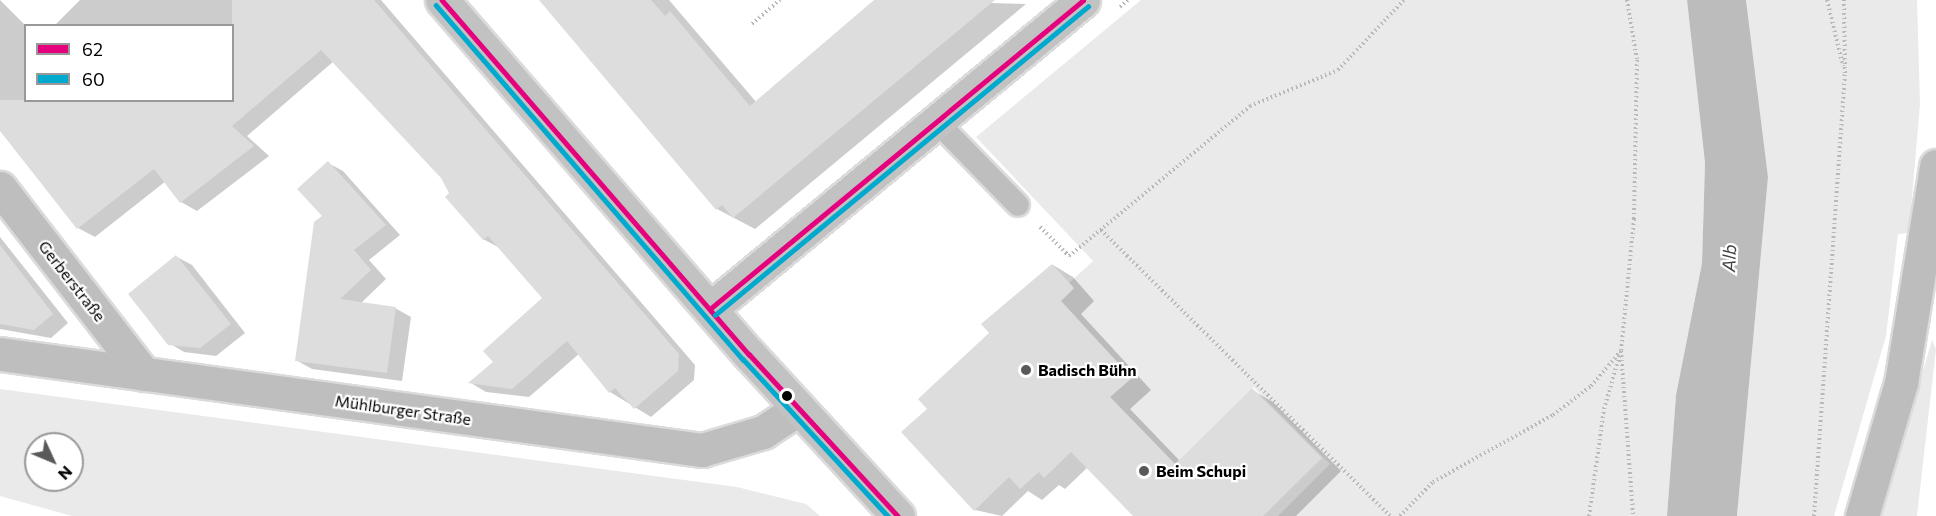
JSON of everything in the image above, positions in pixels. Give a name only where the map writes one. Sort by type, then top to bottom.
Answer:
[{"type":"highway","points":[[1862,516],[1884,452],[1915,304],[1936,166]]},
{"type":"street","points":[[442,0],[798,409],[898,516]]},
{"type":"street","points":[[710,309],[1083,0]]},
{"type":"street","name":"Gerberstraße","points":[[0,188],[144,374]]},
{"type":"street","name":"Mühlburger Straße","points":[[0,354],[702,450],[763,432],[798,409]]},
{"type":"lane","points":[[936,122],[1018,205]]},
{"type":"path","points":[[752,24],[780,0]]},
{"type":"path","points":[[1018,205],[1069,256],[1250,106],[1338,70],[1404,0]]},
{"type":"path","points":[[1627,0],[1637,72],[1634,219],[1621,351],[1633,516]]},
{"type":"path","points":[[1827,0],[1845,73]]},
{"type":"path","points":[[1814,516],[1845,73],[1844,0]]},
{"type":"path","points":[[1101,230],[1390,516]]},
{"type":"path","points":[[1400,516],[1433,482],[1553,415],[1591,386],[1621,351]]},
{"type":"path","points":[[1589,516],[1604,409],[1621,351]]},
{"type":"shaded area","points":[[1141,0],[1687,0],[1705,163],[1702,263],[1676,395],[1667,516],[1278,516],[1330,464],[1253,387],[1175,464],[1110,397],[1131,378],[1061,301],[1074,288],[1069,283],[1093,261],[976,137]]},
{"type":"shaded area","points":[[1746,0],[1917,0],[1920,104],[1909,233],[1898,234],[1886,336],[1834,516],[1737,516],[1768,177]]},
{"type":"shaded area","points":[[1932,340],[1936,349],[1917,516],[1880,516]]},
{"type":"shaded area","points":[[0,389],[737,487],[806,504],[820,516],[72,516],[0,496]]},
{"type":"water","name":"Alb","points":[[1687,0],[1746,0],[1768,177],[1737,516],[1667,516],[1676,395],[1702,263],[1705,163]]},
{"type":"building","points":[[232,0],[374,0],[679,354],[678,371],[634,409],[615,388],[609,393],[567,341],[512,389],[468,383],[493,362],[483,351],[542,298],[488,236],[483,240],[445,197],[449,193],[441,178],[321,50],[232,126],[254,146],[180,203],[154,169],[77,229],[0,131],[0,100],[234,102],[234,24],[232,24]]},
{"type":"building","points":[[539,0],[651,0],[665,16],[670,11],[750,106],[874,0],[995,0],[733,218],[722,205],[716,210]]},
{"type":"building","points":[[328,161],[386,225],[354,250],[371,270],[340,299],[396,307],[387,373],[295,361],[314,222],[322,216],[297,189]]},
{"type":"building","points":[[0,245],[53,314],[34,330],[0,324]]},
{"type":"building","points":[[176,255],[231,324],[200,348],[168,345],[128,294]]},
{"type":"building","points":[[1052,264],[1074,288],[1061,301],[1132,378],[1110,397],[1175,464],[1252,388],[1322,458],[1263,516],[1133,516],[1071,452],[1044,478],[1039,472],[1020,489],[1009,477],[974,511],[901,432],[927,409],[918,399],[989,333],[981,324]]},
{"type":"transit line","name":"62","points":[[442,0],[749,354],[898,516]]},
{"type":"transit line","name":"62","points":[[710,309],[1083,0]]},
{"type":"transit line","name":"60","points":[[436,5],[743,359],[888,516]]},
{"type":"transit line","name":"60","points":[[715,315],[1088,6]]},
{"type":"place","name":"Badisch Bühn","points":[[1026,370]]},
{"type":"place","name":"Beim Schupi","points":[[1144,471]]}]
